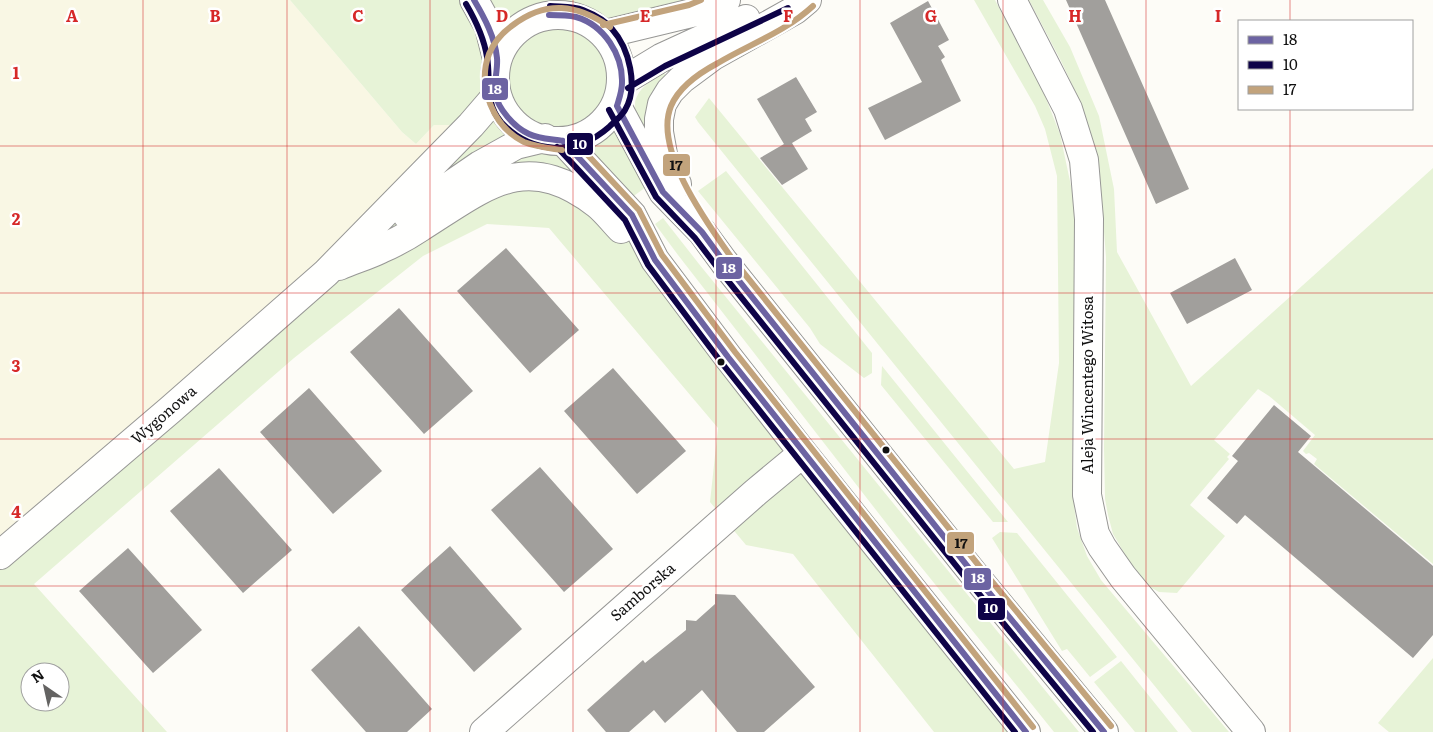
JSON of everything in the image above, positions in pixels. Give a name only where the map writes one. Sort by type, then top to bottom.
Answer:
[{"type":"street","points":[[474,0],[489,28],[497,59],[496,96],[505,113],[518,127],[529,134],[554,139],[584,135],[600,124],[620,93],[661,58],[784,0]]},
{"type":"street","points":[[605,34],[692,13],[726,0]]},
{"type":"street","points":[[807,0],[795,10],[713,56],[682,78],[662,104],[659,132],[664,160],[702,232],[724,262],[961,558],[1104,732]]},
{"type":"street","name":"Aleja Wincentego Witosa","points":[[1012,0],[1068,109],[1084,160],[1089,219],[1087,495],[1095,534],[1123,577],[1251,732]]},
{"type":"street","points":[[497,59],[512,36],[542,8],[577,17],[592,24],[605,34],[613,47],[620,65],[620,93],[662,192],[702,232]]},
{"type":"street","name":"Wygonowa","points":[[0,555],[163,416],[326,273],[471,126],[496,96]]},
{"type":"street","points":[[554,139],[632,215],[655,260]]},
{"type":"street","name":"Wygonowa","points":[[326,273],[436,194],[480,165],[516,146],[554,139]]},
{"type":"street","points":[[326,273],[394,242],[470,195],[504,180],[529,175],[543,178],[563,184],[598,205],[655,260],[802,453],[1026,732]]},
{"type":"street","name":"Samborska","points":[[484,732],[802,453]]},
{"type":"shaded area","points":[[0,0],[290,0],[402,132],[416,144],[434,125],[471,125],[0,554]]},
{"type":"green space","points":[[290,0],[726,0],[605,35],[617,59],[628,103],[614,109],[592,130],[563,141],[1026,732],[934,732],[793,554],[746,545],[710,502],[718,428],[549,228],[487,224],[423,256],[294,358],[34,584],[167,732],[0,732],[0,554],[470,125],[434,125],[416,144],[402,132]]},
{"type":"green space","points":[[974,0],[995,0],[1043,91],[1060,134],[1074,200],[1072,466],[1077,528],[1087,556],[1101,580],[1229,732],[1192,732],[695,117],[709,98],[1014,469],[1045,462],[1059,363],[1057,176],[1045,129],[1035,106]]},
{"type":"green space","points":[[1029,0],[1043,0],[1070,47],[1099,116],[1114,189],[1117,252],[1191,386],[1433,168],[1433,564],[1314,464],[1317,459],[1303,451],[1315,435],[1258,389],[1214,440],[1230,454],[1227,457],[1229,459],[1190,505],[1225,536],[1177,593],[1159,592],[1148,586],[1129,562],[1113,534],[1105,499],[1106,257],[1102,206],[1094,154],[1078,97]]},
{"type":"green space","points":[[661,73],[666,75],[652,101],[644,128],[635,111],[635,103],[646,85]]},
{"type":"green space","points":[[615,131],[646,187],[631,198],[589,150]]},
{"type":"green space","points":[[726,171],[872,353],[872,373],[864,378],[820,344],[810,328],[698,191]]},
{"type":"green space","points":[[663,218],[1079,732],[1054,732],[897,537],[678,255],[655,224]]},
{"type":"green space","points":[[882,366],[1008,522],[993,522],[881,385]]},
{"type":"green space","points":[[1000,532],[1017,533],[1117,657],[1090,677],[1067,649],[1062,651],[992,538]]},
{"type":"green space","points":[[1433,658],[1433,732],[1389,732],[1378,723]]},
{"type":"green space","points":[[1121,661],[1178,732],[1135,732],[1094,682]]},
{"type":"building","points":[[1066,0],[1105,0],[1189,189],[1156,204]]},
{"type":"building","points":[[928,1],[949,40],[938,46],[945,57],[941,60],[961,101],[885,140],[868,108],[922,82],[890,23]]},
{"type":"building","points":[[796,77],[817,112],[805,119],[812,131],[792,143],[808,169],[782,185],[760,158],[784,144],[757,99]]},
{"type":"building","points":[[506,248],[579,330],[530,373],[457,291]]},
{"type":"building","points":[[1235,258],[1252,290],[1187,324],[1170,293]]},
{"type":"building","points":[[399,308],[473,391],[424,434],[350,352]]},
{"type":"building","points":[[613,368],[686,451],[637,494],[564,411]]},
{"type":"building","points":[[309,388],[382,471],[333,514],[260,432]]},
{"type":"building","points":[[1274,405],[1311,436],[1298,452],[1433,566],[1433,635],[1413,658],[1245,515],[1237,524],[1207,498],[1238,461],[1232,456]]},
{"type":"building","points":[[540,467],[613,549],[564,592],[491,510]]},
{"type":"building","points":[[219,468],[292,550],[243,593],[170,511]]},
{"type":"building","points":[[450,546],[522,629],[474,672],[401,590]]},
{"type":"building","points":[[128,548],[202,630],[153,673],[79,591]]},
{"type":"building","points":[[715,594],[735,595],[815,687],[764,732],[737,732],[702,690],[665,723],[654,710],[629,732],[606,732],[587,710],[643,660],[645,663],[686,630],[686,620],[696,621],[715,604]]},
{"type":"building","points":[[359,626],[432,709],[407,732],[366,732],[311,670]]},
{"type":"transit line","name":"18","points":[[474,0],[485,20],[496,50],[495,93],[499,105],[507,117],[523,131],[533,136],[563,141]]},
{"type":"transit line","name":"17","points":[[603,25],[689,5],[701,0]]},
{"type":"transit line","name":"10","points":[[466,4],[484,43],[488,66],[490,99],[492,107],[501,122],[526,141],[540,146],[568,147],[596,136],[622,115],[629,101],[632,79],[623,46],[606,23],[595,15],[579,9],[550,6]]},
{"type":"transit line","name":"17","points":[[813,6],[791,23],[730,56],[685,86],[671,106],[667,123],[669,143],[676,164],[697,206],[731,257],[980,567],[1111,726]]},
{"type":"transit line","name":"17","points":[[562,150],[524,142],[513,135],[496,116],[490,104],[485,79],[489,54],[496,41],[509,28],[525,17],[549,9],[562,8],[586,13],[610,27]]},
{"type":"transit line","name":"10","points":[[628,88],[665,66],[788,8]]},
{"type":"transit line","name":"18","points":[[549,15],[573,16],[586,21],[610,42],[619,62],[621,72],[622,89],[617,106]]},
{"type":"transit line","name":"18","points":[[617,106],[663,192],[702,232],[973,573],[1104,732]]},
{"type":"transit line","name":"10","points":[[609,110],[656,197],[695,238],[966,578],[1093,732]]},
{"type":"transit line","name":"17","points":[[569,135],[639,210],[662,255],[735,352],[1033,727]]},
{"type":"transit line","name":"18","points":[[563,141],[632,215],[655,260],[728,357],[1026,732]]},
{"type":"transit line","name":"10","points":[[557,147],[625,220],[648,265],[721,362],[1015,732]]}]
